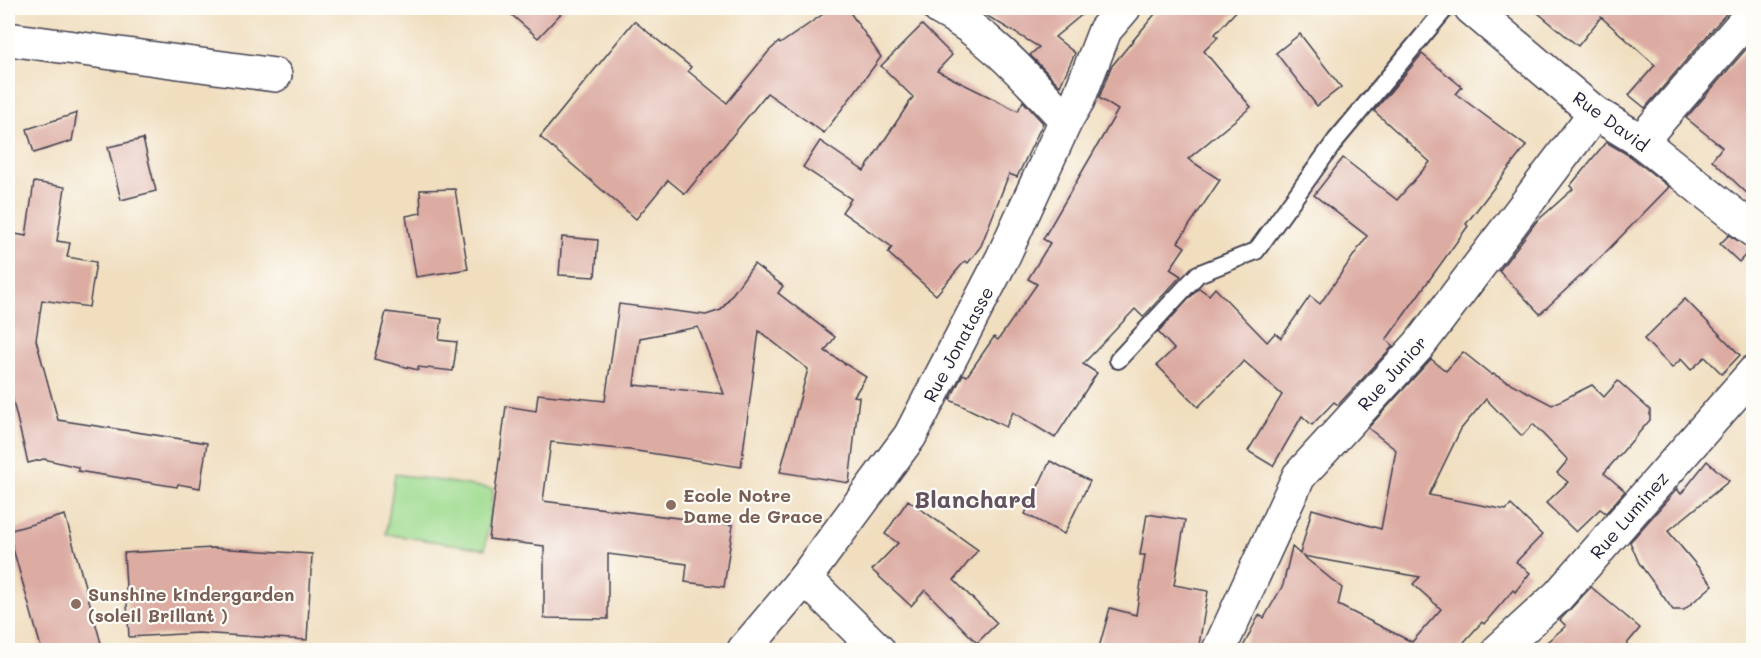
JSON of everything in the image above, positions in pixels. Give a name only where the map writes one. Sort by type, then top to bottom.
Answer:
[{"type":"street","points":[[939,8],[958,18],[1013,63],[1066,120]]},
{"type":"street","name":"Rue Jonatasse","points":[[744,651],[805,578],[910,436],[1003,257],[1066,120],[1078,100],[1106,30],[1124,8]]},
{"type":"street","name":"Rue David","points":[[1472,8],[1595,113],[1641,141],[1754,231]]},
{"type":"street","points":[[1641,141],[1754,11]]},
{"type":"street","points":[[8,39],[275,75]]},
{"type":"street","name":"Rue Junior","points":[[1219,651],[1299,476],[1419,345],[1595,113]]},
{"type":"street","name":"Rue Luminez","points":[[1498,651],[1558,596],[1754,372]]},
{"type":"street","points":[[805,578],[878,651]]},
{"type":"lane","points":[[1118,360],[1198,274],[1256,251],[1336,140],[1446,8]]},
{"type":"green space","points":[[395,474],[493,489],[485,549],[386,534]]},
{"type":"building","points":[[504,8],[566,8],[538,38]]},
{"type":"building","points":[[832,8],[847,8],[881,57],[824,133],[767,93],[685,194],[668,180],[636,219],[540,137],[634,21],[691,67],[688,71],[727,103],[769,51]]},
{"type":"building","points":[[974,8],[1090,8],[1055,37],[1075,53],[1060,86],[1030,55],[1039,47]]},
{"type":"building","points":[[1160,8],[1239,8],[1215,34],[1218,37],[1204,51],[1251,107],[1188,159],[1220,180],[1178,242],[1185,247],[1170,269],[1181,276],[1143,317],[1135,309],[1083,364],[1097,373],[1055,438],[1013,412],[1006,427],[950,400],[963,374],[967,376],[994,337],[998,340],[1037,284],[1028,279],[1050,243],[1043,239],[1118,110],[1099,98],[1111,67]]},
{"type":"building","points":[[1532,8],[1731,8],[1645,108],[1629,95],[1655,65],[1601,17],[1578,46]]},
{"type":"building","points":[[922,25],[952,55],[937,71],[1018,111],[1023,101],[1043,123],[1017,177],[1009,174],[981,246],[968,263],[965,261],[936,295],[888,253],[892,247],[842,212],[851,199],[803,167],[820,141],[864,171],[913,97],[881,66]]},
{"type":"building","points":[[1300,34],[1341,87],[1317,106],[1276,53]]},
{"type":"building","points":[[1754,40],[1754,200],[1712,160],[1722,147],[1686,118]]},
{"type":"building","points":[[1422,54],[1462,87],[1456,94],[1526,146],[1466,224],[1468,226],[1386,340],[1393,346],[1338,405],[1334,402],[1312,425],[1302,416],[1273,466],[1248,451],[1282,395],[1244,361],[1198,407],[1157,365],[1174,349],[1158,332],[1199,288],[1209,295],[1215,288],[1267,342],[1275,333],[1281,338],[1310,296],[1320,304],[1367,236],[1314,195],[1343,158],[1397,200],[1430,162],[1374,111]]},
{"type":"building","points":[[77,113],[72,141],[34,153],[27,129]]},
{"type":"building","points":[[143,139],[156,191],[121,200],[108,147]]},
{"type":"building","points":[[1606,142],[1630,156],[1669,187],[1604,254],[1540,314],[1499,271],[1536,222],[1573,189],[1570,186]]},
{"type":"building","points":[[34,182],[65,187],[57,241],[70,243],[67,257],[96,262],[89,307],[42,300],[36,340],[58,420],[207,443],[200,488],[178,484],[177,487],[78,471],[78,467],[44,459],[28,463],[8,381],[8,284],[15,234],[26,236]]},
{"type":"building","points":[[455,189],[468,269],[416,277],[406,216],[421,213],[420,190]]},
{"type":"building","points":[[1729,235],[1751,249],[1739,262],[1720,244]]},
{"type":"building","points":[[562,237],[598,240],[595,277],[559,275]]},
{"type":"building","points":[[754,264],[783,286],[778,293],[835,337],[825,351],[866,377],[854,396],[859,397],[849,483],[780,472],[808,369],[759,331],[741,467],[630,450],[551,442],[543,501],[733,525],[724,587],[685,582],[687,564],[608,554],[608,619],[544,618],[544,546],[489,539],[506,406],[536,411],[538,394],[605,401],[619,304],[706,315],[721,310]],"holes":[[[698,327],[724,394],[634,385],[640,338]]]},
{"type":"building","points":[[1685,299],[1740,355],[1722,374],[1705,357],[1691,370],[1681,359],[1672,368],[1644,339]]},
{"type":"building","points":[[386,312],[442,319],[439,340],[457,342],[453,371],[418,367],[418,370],[374,359]]},
{"type":"building","points":[[1463,352],[1492,375],[1552,405],[1592,385],[1604,397],[1618,381],[1650,410],[1650,420],[1604,473],[1625,491],[1606,513],[1600,509],[1576,532],[1546,503],[1568,482],[1557,473],[1568,460],[1533,424],[1522,436],[1486,399],[1461,429],[1429,495],[1506,510],[1511,505],[1542,535],[1516,562],[1530,573],[1484,624],[1482,622],[1456,651],[1241,651],[1259,615],[1264,618],[1283,585],[1292,547],[1300,554],[1312,509],[1381,529],[1396,450],[1368,428],[1431,359],[1446,371]],"holes":[[[1303,556],[1420,577],[1413,584],[1441,609],[1412,642],[1338,605],[1342,588]]]},
{"type":"building","points":[[1050,461],[1090,481],[1064,534],[1025,514]]},
{"type":"building","points":[[1707,461],[1729,481],[1668,531],[1713,585],[1684,610],[1673,610],[1639,563],[1630,542],[1677,489],[1681,494]]},
{"type":"building","points":[[908,500],[978,550],[954,580],[997,623],[977,643],[925,590],[911,606],[872,570],[898,543],[885,534]]},
{"type":"building","points":[[1147,514],[1185,520],[1174,585],[1208,591],[1198,651],[1166,651],[1134,646],[1133,651],[1098,651],[1110,608],[1136,615],[1145,555],[1140,555]]},
{"type":"building","points":[[65,515],[101,643],[72,651],[42,651],[8,531]]},
{"type":"building","points":[[213,548],[312,554],[307,640],[198,633],[129,637],[124,553]]},
{"type":"building","points":[[1591,587],[1640,628],[1621,651],[1536,651],[1566,626],[1560,620]]},
{"type":"place","name":"Ecole Notre Dame de Grace","points":[[671,505]]},
{"type":"place","name":"Sunshine kindergarden (soleil Brillant )","points":[[76,604]]},
{"type":"district","name":"Blanchard","points":[[975,498]]}]
